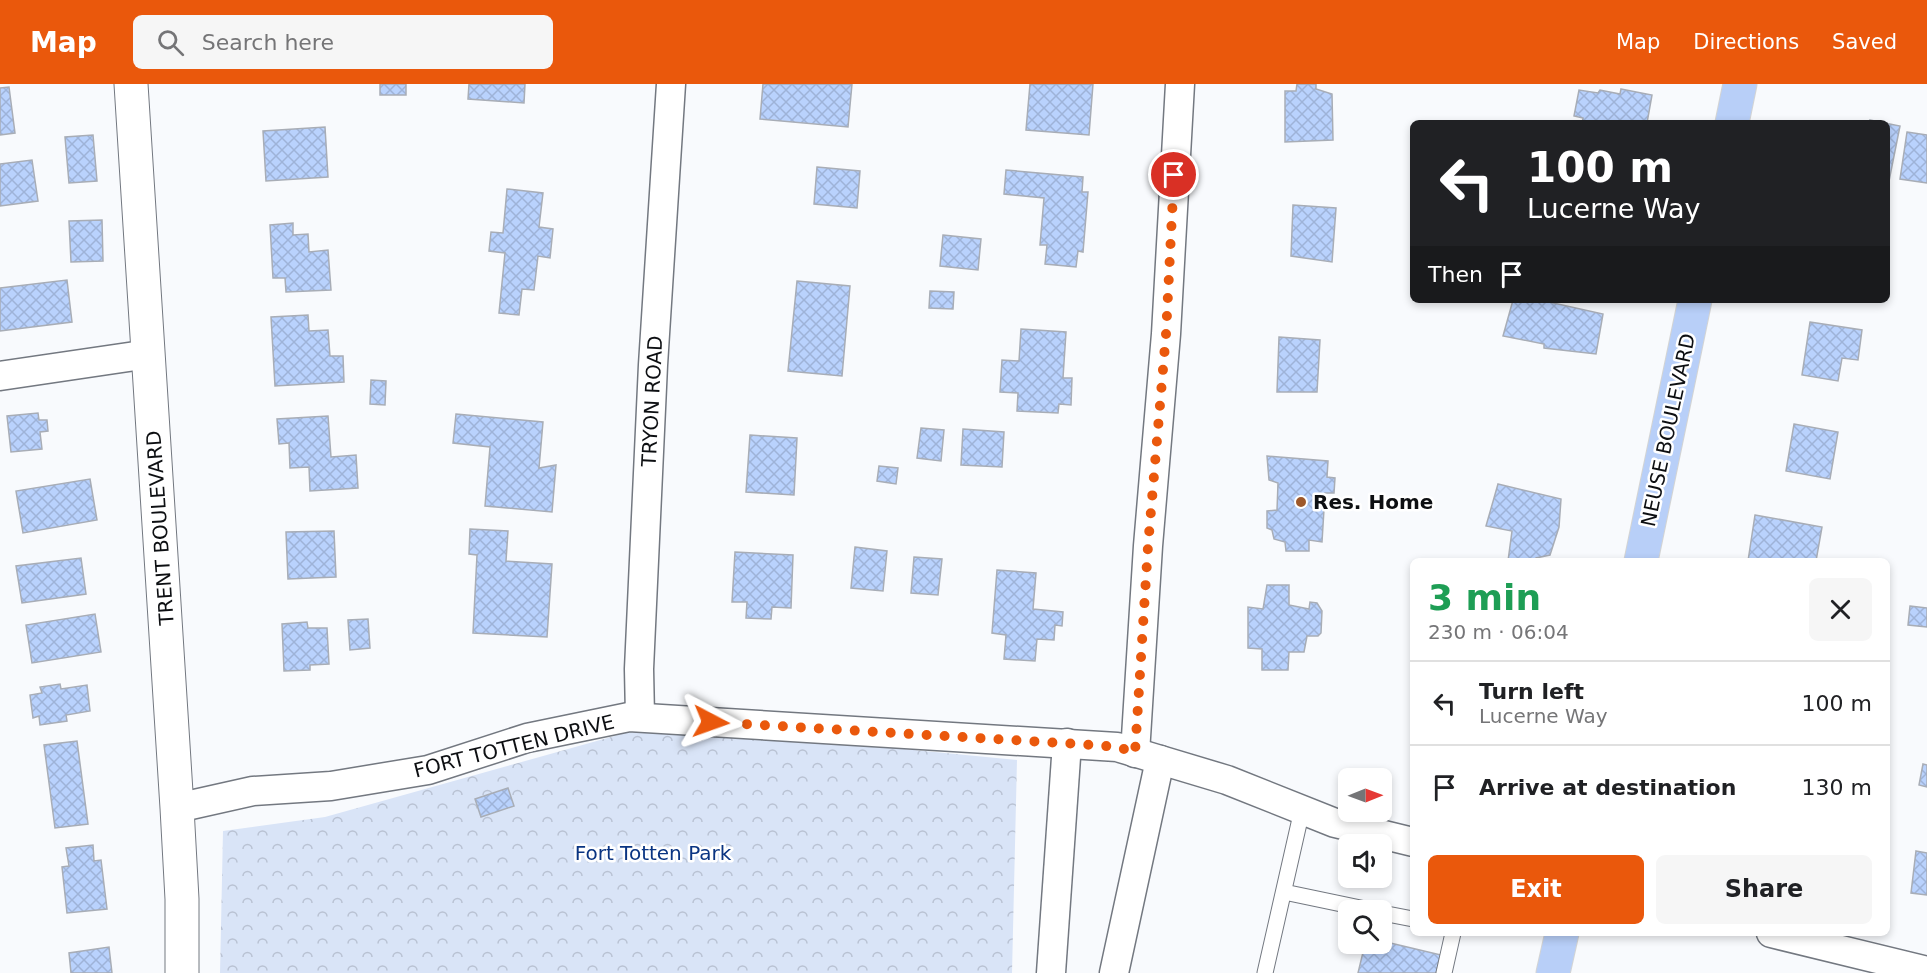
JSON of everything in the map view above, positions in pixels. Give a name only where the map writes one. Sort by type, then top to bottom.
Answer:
[{"type":"main road","points":[[1733,120],[1740,84]]},
{"type":"main road","name":"NEUSE BOULEVARD","points":[[1642,558],[1694,303]]},
{"type":"main road","points":[[1553,973],[1561,936]]},
{"type":"street","name":"TRENT BOULEVARD","points":[[130,84],[177,808],[182,900],[182,973]]},
{"type":"street","name":"TRYON ROAD","points":[[640,717],[639,669],[652,401],[671,84]]},
{"type":"street","points":[[1114,973],[1147,756],[1148,546],[1165,346],[1180,84]]},
{"type":"street","points":[[0,376],[148,354]]},
{"type":"street","name":"FORT TOTTEN DRIVE","points":[[177,808],[253,791],[331,786],[428,770],[527,738],[629,717],[640,717],[1118,747],[1227,780],[1335,823],[1410,841]]},
{"type":"street","points":[[1051,973],[1067,743]]},
{"type":"street","points":[[1783,936],[1927,971]]},
{"type":"lane","points":[[1265,973],[1302,810]]},
{"type":"lane","points":[[1284,892],[1338,903]]},
{"type":"lane","points":[[1392,915],[1410,919]]},
{"type":"lane","points":[[1444,973],[1453,936]]},
{"type":"green space","name":"Fort Totten Park","points":[[636,730],[728,732],[1017,760],[1012,973],[220,973],[223,831],[325,817]]},
{"type":"building","points":[[380,84],[406,84],[406,95],[380,95]]},
{"type":"building","points":[[469,84],[525,84],[524,103],[468,99]]},
{"type":"building","points":[[763,84],[852,84],[848,127],[760,119]]},
{"type":"building","points":[[1030,84],[1093,84],[1089,135],[1026,130]]},
{"type":"building","points":[[1297,84],[1316,84],[1316,89],[1332,94],[1333,140],[1285,142],[1285,91],[1296,91]]},
{"type":"building","points":[[9,87],[15,133],[0,135],[0,88]]},
{"type":"building","points":[[1621,89],[1652,95],[1648,120],[1583,120],[1583,118],[1574,116],[1579,90],[1598,93],[1600,90],[1620,94]]},
{"type":"building","points":[[1890,124],[1900,126],[1890,176]]},
{"type":"building","points":[[325,127],[328,177],[266,181],[263,131]]},
{"type":"building","points":[[1907,132],[1927,135],[1927,183],[1900,179]]},
{"type":"building","points":[[93,135],[97,181],[69,183],[65,137]]},
{"type":"building","points":[[32,160],[38,201],[0,206],[0,164]]},
{"type":"building","points":[[817,167],[860,171],[857,208],[814,204]]},
{"type":"building","points":[[1006,170],[1083,177],[1082,192],[1088,192],[1083,252],[1078,251],[1076,267],[1045,264],[1047,245],[1040,245],[1044,198],[1004,194]]},
{"type":"building","points":[[507,189],[543,193],[539,227],[553,229],[550,258],[538,256],[534,290],[522,289],[519,315],[499,313],[505,253],[489,251],[491,232],[503,233]]},
{"type":"building","points":[[1293,205],[1336,208],[1332,262],[1291,256]]},
{"type":"building","points":[[102,220],[103,261],[71,262],[69,221]]},
{"type":"building","points":[[293,223],[293,235],[308,234],[309,252],[328,250],[331,290],[286,292],[285,278],[273,278],[270,225]]},
{"type":"building","points":[[943,235],[981,239],[978,270],[940,266]]},
{"type":"building","points":[[67,280],[72,322],[0,331],[0,288]]},
{"type":"building","points":[[797,281],[850,286],[842,376],[788,371]]},
{"type":"building","points":[[930,291],[954,292],[953,309],[929,308]]},
{"type":"building","points":[[1512,303],[1554,303],[1603,314],[1596,354],[1544,348],[1544,344],[1503,336]]},
{"type":"building","points":[[308,315],[309,331],[328,330],[330,356],[343,356],[344,382],[275,386],[271,317]]},
{"type":"building","points":[[1810,322],[1862,330],[1858,360],[1842,358],[1838,381],[1802,375]]},
{"type":"building","points":[[1021,329],[1066,332],[1063,378],[1072,378],[1071,405],[1059,404],[1058,413],[1017,411],[1018,393],[1000,392],[1002,360],[1019,361]]},
{"type":"building","points":[[1279,337],[1320,340],[1317,392],[1277,392]]},
{"type":"building","points":[[371,380],[386,381],[385,405],[370,404]]},
{"type":"building","points":[[38,413],[39,420],[47,420],[48,431],[40,432],[42,449],[11,452],[7,416]]},
{"type":"building","points":[[456,414],[543,422],[539,468],[556,465],[552,512],[485,506],[490,447],[453,443]]},
{"type":"building","points":[[328,416],[331,457],[356,455],[358,488],[310,491],[309,467],[290,468],[289,443],[279,444],[277,419]]},
{"type":"building","points":[[1794,424],[1838,432],[1830,479],[1786,471]]},
{"type":"building","points":[[921,428],[944,430],[941,461],[917,458]]},
{"type":"building","points":[[963,429],[1004,432],[1002,467],[961,465]]},
{"type":"building","points":[[750,435],[797,438],[794,495],[746,492]]},
{"type":"building","name":"Res. Home","points":[[1267,456],[1328,461],[1327,477],[1335,478],[1334,493],[1325,493],[1322,542],[1309,540],[1309,551],[1286,551],[1285,542],[1274,539],[1272,530],[1267,528],[1267,511],[1277,510],[1278,483],[1269,480]]},
{"type":"building","points":[[879,466],[898,468],[896,484],[877,481]]},
{"type":"building","points":[[90,479],[97,520],[23,533],[16,491]]},
{"type":"building","name":"Res. Home","points":[[1498,484],[1561,499],[1559,527],[1550,555],[1536,558],[1508,558],[1512,531],[1486,526]]},
{"type":"building","points":[[1755,515],[1822,527],[1817,558],[1748,558]]},
{"type":"building","points":[[470,529],[508,531],[506,561],[552,564],[547,637],[473,633],[477,555],[469,554]]},
{"type":"building","points":[[334,531],[336,577],[288,579],[286,532]]},
{"type":"building","points":[[855,547],[887,551],[883,591],[851,588]]},
{"type":"building","points":[[735,552],[793,555],[791,608],[772,607],[771,619],[746,618],[747,602],[732,602]]},
{"type":"building","points":[[914,557],[942,559],[938,595],[911,593]]},
{"type":"building","points":[[81,558],[86,594],[22,603],[16,566]]},
{"type":"building","points":[[997,570],[1036,573],[1033,609],[1063,612],[1062,626],[1055,625],[1054,640],[1037,639],[1035,661],[1004,659],[1006,635],[992,633]]},
{"type":"building","points":[[1267,585],[1289,585],[1289,605],[1309,609],[1310,602],[1317,603],[1322,611],[1321,633],[1318,636],[1307,636],[1304,652],[1289,652],[1288,670],[1262,670],[1262,649],[1248,648],[1248,607],[1263,609]]},
{"type":"building","points":[[1910,606],[1927,608],[1927,627],[1908,625]]},
{"type":"building","points":[[95,614],[101,652],[32,663],[26,625]]},
{"type":"building","points":[[368,619],[370,648],[350,650],[348,620]]},
{"type":"building","points":[[307,622],[308,628],[327,628],[329,664],[310,665],[310,670],[284,671],[282,624]]},
{"type":"building","points":[[60,684],[61,689],[87,685],[90,711],[66,715],[67,721],[40,725],[39,716],[33,718],[30,695],[42,693],[40,687]]},
{"type":"building","points":[[77,741],[88,824],[55,828],[44,745]]},
{"type":"building","points":[[1923,764],[1927,765],[1927,787],[1919,785]]},
{"type":"building","points":[[508,788],[514,806],[481,817],[475,799]]},
{"type":"building","points":[[93,845],[94,861],[101,860],[107,909],[67,913],[62,867],[69,866],[66,848]]},
{"type":"building","points":[[1916,851],[1927,853],[1927,895],[1911,893]]},
{"type":"building","points":[[1392,943],[1441,955],[1436,973],[1358,973],[1363,954],[1392,954]]},
{"type":"building","points":[[109,947],[112,973],[71,973],[69,953]]},
{"type":"place","name":"Res. Home","points":[[1301,502]]},
{"type":"route","points":[[711,722],[1078,744],[1118,747],[1135,753],[1148,546],[1166,334],[1174,175]]}]
